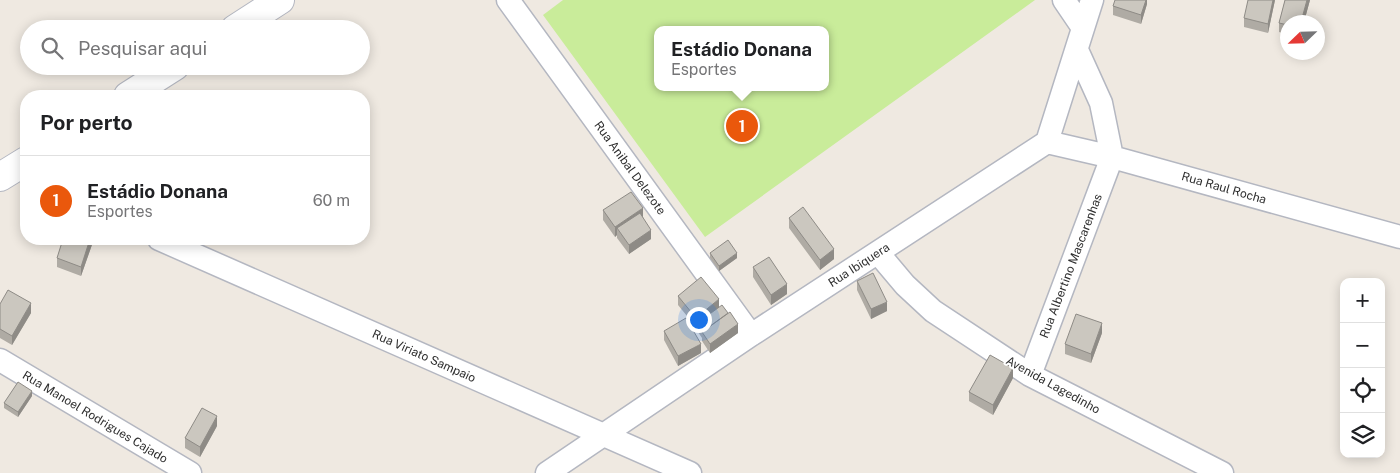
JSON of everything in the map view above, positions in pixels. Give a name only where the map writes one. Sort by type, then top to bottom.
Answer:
[{"type":"street","points":[[248,20],[280,0]]},
{"type":"street","name":"Rua Anibal Delezote","points":[[508,0],[751,335]]},
{"type":"street","points":[[1064,0],[1083,28]]},
{"type":"street","points":[[1047,142],[1092,0]]},
{"type":"street","points":[[1077,50],[1100,103],[1112,157]]},
{"type":"street","points":[[137,90],[161,75]]},
{"type":"street","name":"Rua Ibiquera","points":[[547,473],[751,335],[1047,142]]},
{"type":"street","name":"Rua Raul Rocha","points":[[1047,142],[1112,157],[1400,237]]},
{"type":"street","name":"Rua Albertino Mascarenhas","points":[[1030,375],[1112,157]]},
{"type":"street","name":"Rua Viriato Sampaio","points":[[173,245],[690,473]]},
{"type":"street","name":"Avenida Lagedinho","points":[[878,253],[904,285],[933,311],[1030,375],[1222,473]]},
{"type":"street","name":"Rua Manoel Rodrigues Cajado","points":[[0,360],[190,473]]},
{"type":"green space","points":[[563,0],[1035,0],[705,237],[543,15]]},
{"type":"building","points":[[1115,0],[1146,0],[1141,15],[1113,6]]},
{"type":"building","points":[[1248,0],[1273,0],[1268,24],[1244,18]]},
{"type":"building","points":[[1285,0],[1307,0],[1303,15],[1281,15]]},
{"type":"building","points":[[631,192],[643,208],[615,227],[603,210]]},
{"type":"building","points":[[803,207],[834,249],[820,260],[789,218]]},
{"type":"building","points":[[640,213],[651,230],[629,245],[617,228]]},
{"type":"building","points":[[728,240],[737,253],[719,266],[710,253]]},
{"type":"building","points":[[61,245],[88,245],[81,267],[57,258]]},
{"type":"building","points":[[769,257],[787,284],[771,295],[753,267]]},
{"type":"building","points":[[873,273],[887,302],[871,309],[857,281]]},
{"type":"building","points":[[701,277],[719,299],[696,318],[678,296]]},
{"type":"building","points":[[8,290],[31,303],[12,336],[0,329],[0,304]]},
{"type":"building","points":[[722,305],[728,313],[702,333],[696,324]]},
{"type":"building","points":[[730,312],[738,324],[710,344],[702,332]]},
{"type":"building","points":[[1076,314],[1102,323],[1091,354],[1065,344]]},
{"type":"building","points":[[686,318],[701,344],[678,356],[664,331]]},
{"type":"building","points":[[990,355],[1013,368],[993,405],[969,392]]},
{"type":"building","points":[[18,382],[32,391],[18,412],[4,403]]},
{"type":"building","points":[[202,408],[217,416],[200,447],[185,438]]},
{"type":"place","name":"Estádio Donana","points":[[742,126]]}]
